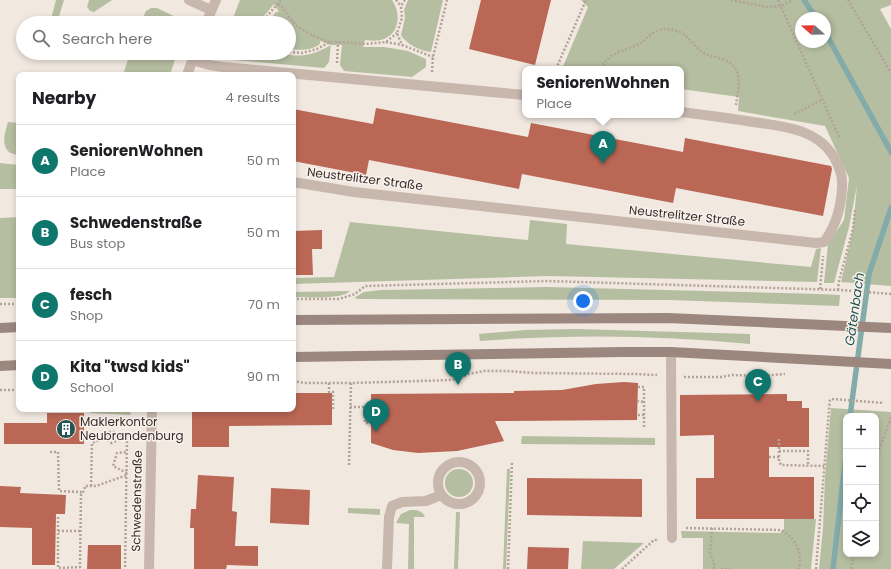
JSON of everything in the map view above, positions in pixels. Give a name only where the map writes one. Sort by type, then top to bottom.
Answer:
[{"type":"main road","points":[[296,320],[668,318],[890,328]]},
{"type":"main road","points":[[0,328],[16,327]]},
{"type":"main road","points":[[296,357],[671,352],[889,364]]},
{"type":"main road","points":[[0,366],[16,365]]},
{"type":"street","points":[[189,0],[212,10]]},
{"type":"street","points":[[209,16],[216,0]]},
{"type":"street","points":[[188,72],[193,60]]},
{"type":"street","points":[[201,60],[209,65],[274,72]]},
{"type":"street","points":[[296,74],[522,95]]},
{"type":"street","points":[[684,112],[787,127],[806,132],[819,140],[832,154],[840,167],[842,178],[837,218],[832,231],[824,242]]},
{"type":"street","name":"Neustrelitzer Straße","points":[[296,182],[354,192],[816,243],[824,242]]},
{"type":"street","points":[[671,352],[672,533]]},
{"type":"street","name":"Schwedenstraße","points":[[149,569],[152,412]]},
{"type":"street","points":[[459,462],[471,466],[476,470],[480,484],[475,497],[462,504],[456,504],[449,502],[441,495],[438,482],[439,476],[446,466],[459,462]]},
{"type":"street","points":[[387,569],[389,517],[392,506],[402,502],[426,501],[441,495]]},
{"type":"path","points":[[267,16],[281,0]]},
{"type":"path","points":[[386,42],[397,33],[402,18],[401,6],[396,0]]},
{"type":"path","points":[[401,6],[405,0]]},
{"type":"path","points":[[431,86],[433,57],[447,0]]},
{"type":"path","points":[[557,66],[586,0]]},
{"type":"path","points":[[731,0],[767,7],[782,6],[793,0]]},
{"type":"path","points":[[778,0],[782,6],[822,100],[792,115],[787,127]]},
{"type":"path","points":[[848,0],[891,73]]},
{"type":"path","points":[[278,4],[283,7],[290,16]]},
{"type":"path","points":[[296,23],[305,32],[330,42],[365,44],[386,42],[402,45],[433,57]]},
{"type":"path","points":[[602,66],[608,58],[640,43],[654,32],[663,29],[672,29],[680,32],[686,35],[699,50],[708,56],[731,63],[739,74],[740,79],[734,119]]},
{"type":"path","points":[[397,33],[402,45]]},
{"type":"path","points":[[296,53],[317,50],[330,42]]},
{"type":"path","points":[[336,78],[338,42]]},
{"type":"path","points":[[820,289],[824,242]]},
{"type":"path","points":[[296,299],[339,299],[355,294],[365,286],[547,281],[820,289],[891,294]]},
{"type":"path","points":[[0,304],[16,304]]},
{"type":"path","points":[[296,382],[305,383],[351,383],[452,380],[484,371],[636,374],[671,377],[721,377],[732,375],[762,376],[788,374]]},
{"type":"path","points":[[329,383],[329,392],[333,392],[332,409]]},
{"type":"path","points":[[349,465],[351,383]]},
{"type":"path","points":[[638,387],[644,387],[644,426]]},
{"type":"path","points":[[0,390],[16,390]]},
{"type":"path","points":[[816,569],[831,399],[884,403]]},
{"type":"path","points":[[637,401],[644,402]]},
{"type":"path","points":[[350,407],[365,407],[365,423],[371,423]]},
{"type":"path","points":[[638,415],[644,415]]},
{"type":"path","points":[[879,449],[891,418]]},
{"type":"path","points":[[91,486],[92,443],[105,438],[110,432],[115,432],[120,436],[127,436],[125,569]]},
{"type":"path","points":[[105,438],[111,443],[119,440],[120,436]]},
{"type":"path","points":[[779,439],[780,463],[784,466],[824,466]]},
{"type":"path","points":[[779,451],[808,451],[808,466]]},
{"type":"path","points":[[50,452],[58,452],[58,491],[83,493]]},
{"type":"path","points":[[127,452],[117,453],[113,466],[127,474]]},
{"type":"path","points":[[769,457],[779,457]]},
{"type":"path","points":[[508,569],[512,462]]},
{"type":"path","points":[[58,517],[58,568],[80,567],[82,495],[85,486],[96,486],[127,474]]},
{"type":"path","points":[[712,528],[710,554],[714,564],[714,569]]},
{"type":"path","points":[[622,569],[654,540],[672,533],[712,528],[780,530],[796,543],[799,552],[799,569]]},
{"type":"path","points":[[58,531],[81,531]]},
{"type":"path","points":[[851,569],[853,557]]},
{"type":"path","points":[[721,569],[733,569]]},
{"type":"green space","points":[[56,0],[64,0],[59,16],[52,16]]},
{"type":"green space","points":[[89,0],[112,0],[94,12],[90,11],[87,7]]},
{"type":"green space","points":[[240,0],[392,0],[398,16],[396,27],[393,32],[382,40],[365,40],[363,47],[384,47],[408,51],[426,59],[426,67],[412,77],[344,71],[340,65],[342,45],[331,45],[320,41],[320,44],[309,49],[296,50],[296,16],[273,16],[276,12],[279,12],[274,4],[264,16],[234,16]]},
{"type":"green space","points":[[408,0],[443,0],[431,52],[414,46],[406,41],[401,35],[405,18],[404,10]]},
{"type":"green space","points":[[581,0],[891,0],[891,5],[880,9],[891,29],[891,286],[841,282],[853,229],[857,185],[849,227],[834,283],[824,283],[828,244],[844,220],[849,178],[825,126],[738,111],[739,97],[684,89],[684,66],[563,66],[588,7]]},
{"type":"green space","points":[[151,8],[157,8],[174,16],[144,16],[146,11]]},
{"type":"green space","points":[[331,45],[329,62],[324,68],[235,60],[296,60],[296,56],[308,55]]},
{"type":"green space","points":[[128,60],[175,60],[171,72],[124,72]]},
{"type":"green space","points":[[8,122],[16,123],[16,154],[9,152],[6,148],[4,144]]},
{"type":"green space","points":[[0,163],[16,165],[16,189],[0,189]]},
{"type":"green space","points":[[16,217],[16,298],[0,298],[0,218]]},
{"type":"green space","points":[[530,220],[567,224],[566,244],[811,267],[816,249],[821,248],[817,282],[548,276],[296,284],[296,278],[334,277],[350,222],[528,240]]},
{"type":"green space","points":[[547,287],[840,295],[839,306],[669,300],[354,298],[364,292],[381,290]]},
{"type":"green space","points":[[350,291],[346,294],[331,297],[296,297],[296,292]]},
{"type":"green space","points":[[576,329],[750,334],[750,344],[615,336],[547,337],[480,341],[479,334],[525,330]]},
{"type":"green space","points":[[831,408],[891,412],[891,569],[819,569],[823,528],[825,477]]},
{"type":"green space","points":[[130,412],[131,415],[90,413]]},
{"type":"green space","points":[[522,436],[655,438],[655,445],[521,444]]},
{"type":"green space","points":[[459,469],[469,473],[473,483],[469,493],[459,497],[449,493],[445,483],[449,473]]},
{"type":"green space","points":[[507,469],[510,469],[506,569],[503,569]]},
{"type":"green space","points":[[348,508],[380,509],[380,515],[348,513]]},
{"type":"green space","points":[[410,510],[419,511],[425,517],[414,517],[414,569],[408,569],[409,524],[396,523],[401,514]]},
{"type":"green space","points":[[456,512],[460,512],[458,569],[454,569]]},
{"type":"green space","points":[[784,519],[816,519],[811,569],[703,569],[703,538],[682,538],[681,531],[780,533],[784,529]]},
{"type":"green space","points":[[583,541],[644,543],[614,569],[581,569]]},
{"type":"building","points":[[481,0],[551,0],[535,65],[469,49]]},
{"type":"building","points":[[376,108],[528,137],[531,123],[683,152],[685,138],[831,166],[832,169],[823,216],[676,188],[673,203],[522,174],[519,189],[369,160],[366,175],[296,162],[296,110],[373,124]]},
{"type":"building","points":[[322,230],[322,249],[312,249],[313,275],[296,275],[296,231]]},
{"type":"building","points":[[624,382],[638,383],[637,420],[495,421],[504,441],[457,451],[418,453],[393,450],[371,443],[371,394],[514,393],[514,391],[562,390],[596,384]]},
{"type":"building","points":[[296,393],[332,393],[332,425],[229,426],[229,447],[192,447],[192,412],[296,412]]},
{"type":"building","points":[[787,394],[787,401],[802,401],[802,408],[809,408],[809,447],[769,447],[769,477],[814,477],[814,519],[696,519],[696,478],[714,478],[714,435],[680,436],[680,395]]},
{"type":"building","points":[[47,413],[84,413],[84,444],[4,444],[4,423],[47,423]]},
{"type":"building","points":[[198,475],[234,477],[232,511],[237,512],[235,546],[258,546],[258,566],[227,565],[226,569],[194,569],[194,528],[190,528],[191,509],[196,509]]},
{"type":"building","points":[[527,478],[642,479],[642,517],[527,515]]},
{"type":"building","points":[[0,486],[21,487],[20,493],[66,495],[65,514],[56,514],[55,565],[32,565],[32,528],[0,527]]},
{"type":"building","points":[[271,488],[310,490],[309,525],[270,523]]},
{"type":"building","points":[[88,545],[121,545],[121,569],[87,569]]},
{"type":"building","points":[[528,547],[569,548],[568,569],[527,569]]},
{"type":"waterway","name":"Gätenbach","points":[[804,0],[812,12]]},
{"type":"waterway","name":"Gätenbach","points":[[831,43],[891,152]]},
{"type":"waterway","name":"Gätenbach","points":[[850,413],[869,274],[891,208]]},
{"type":"waterway","name":"Gätenbach","points":[[833,569],[843,481]]},
{"type":"place","name":"SeniorenWohnen","points":[[603,164]]},
{"type":"place","name":"Schwedenstraße","points":[[458,385]]},
{"type":"place","name":"fesch","points":[[758,402]]},
{"type":"place","name":"Maklerkontor Neubrandenburg","points":[[66,429]]},
{"type":"place","name":"Kita \"twsd kids\"","points":[[376,432]]}]
